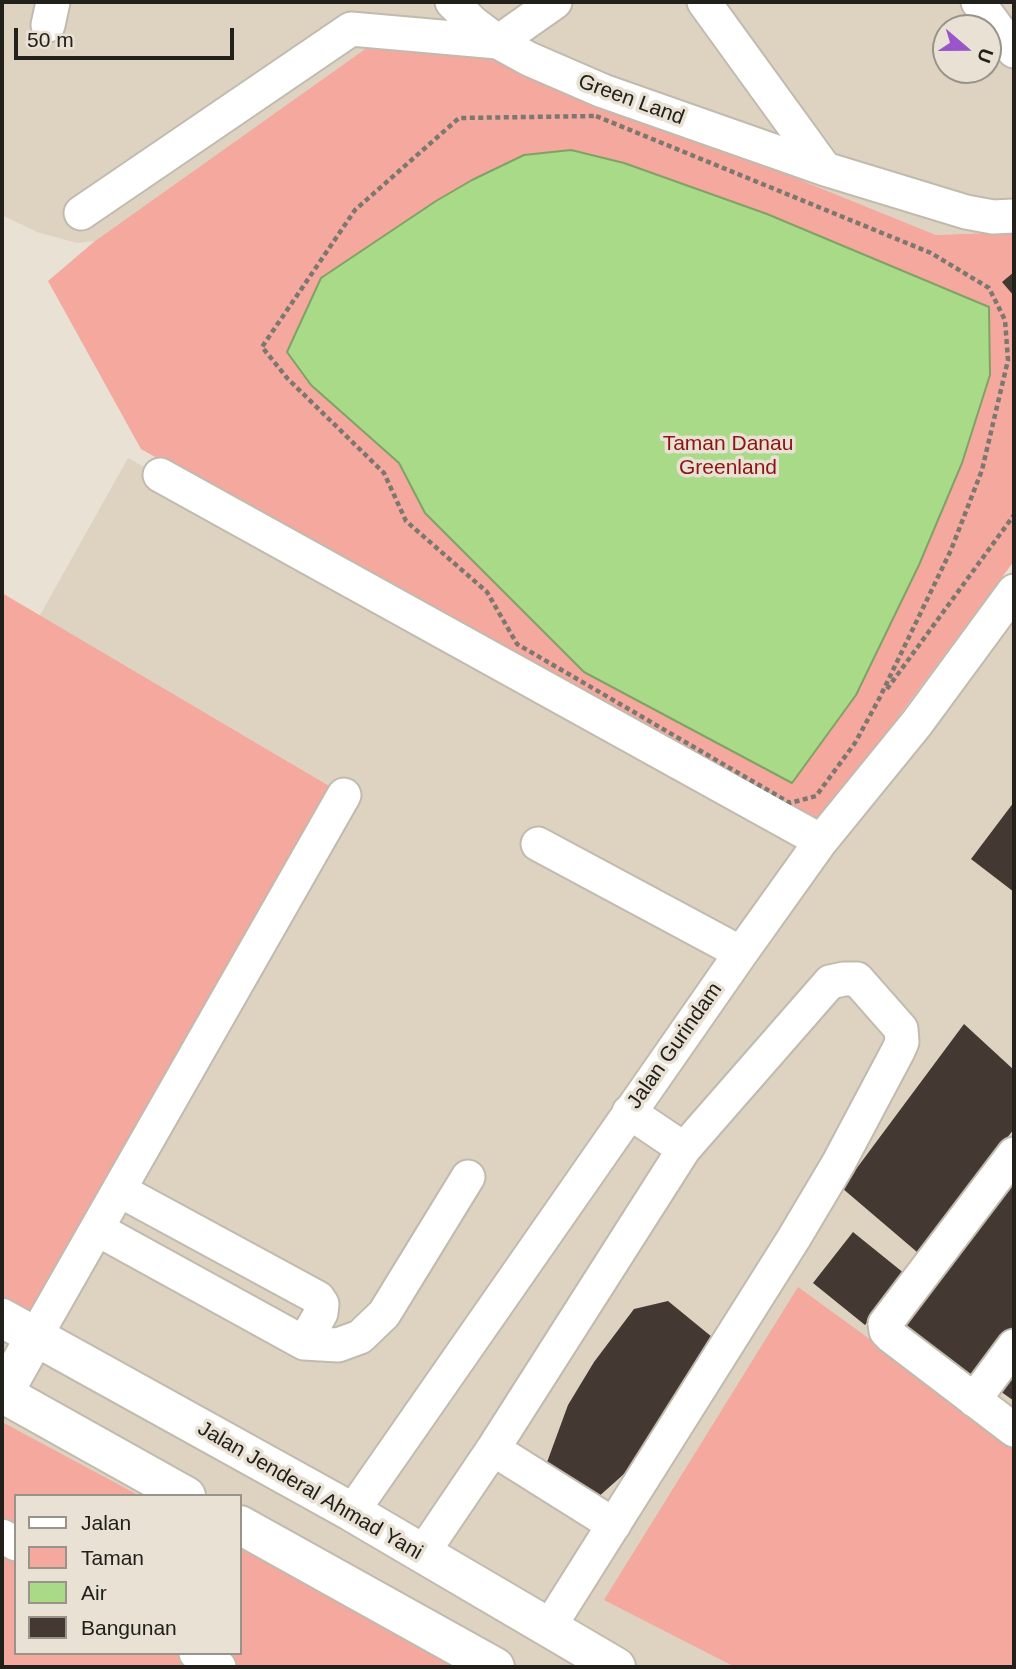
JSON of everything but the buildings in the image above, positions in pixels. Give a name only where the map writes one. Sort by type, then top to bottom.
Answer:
[{"type":"highway","name":"Jalan Jenderal Ahmad Yani","points":[[2,1318],[352,1512],[616,1667]]},
{"type":"highway","points":[[35,1337],[2,1393],[183,1494]]},
{"type":"highway","points":[[242,1526],[495,1667]]},
{"type":"street","name":"Green Land","points":[[453,2],[473,23],[498,42],[529,60],[603,91],[825,169],[966,212],[993,217],[1014,216]]},
{"type":"street","points":[[81,213],[351,29],[498,42],[555,2]]},
{"type":"street","points":[[704,2],[825,169]]},
{"type":"street","points":[[978,2],[1014,51]]},
{"type":"street","points":[[160,475],[821,841]]},
{"type":"street","name":"Jalan Gurindam","points":[[352,1512],[629,1112],[821,841],[916,723],[1014,591]]},
{"type":"street","points":[[35,1337],[344,795]]},
{"type":"street","points":[[538,845],[741,953]]},
{"type":"street","points":[[422,1554],[684,1149],[830,982],[858,979],[901,1029],[902,1042],[898,1051],[838,1164],[548,1629]]},
{"type":"street","points":[[629,1112],[684,1149]]},
{"type":"street","points":[[1014,1154],[885,1324],[886,1331],[892,1337],[1014,1430]]},
{"type":"street","points":[[97,1229],[304,1343],[338,1345],[360,1337],[384,1314],[468,1177]]},
{"type":"street","points":[[119,1190],[318,1298],[322,1304],[321,1313],[304,1343]]},
{"type":"street","points":[[974,1400],[1014,1346]]},
{"type":"street","points":[[493,1448],[614,1525]]},
{"type":"street","points":[[199,1655],[219,1667]]},
{"type":"path","points":[[879,699],[951,550],[982,470],[1008,360],[1005,320],[989,288],[931,253],[596,116],[459,118],[355,210],[262,347],[288,379],[384,473],[406,521],[487,592],[517,644],[790,803],[816,796],[855,743],[879,699],[1014,515]]},
{"type":"shaded area","points":[[2,2],[1014,2],[1014,232],[936,235],[406,20],[95,241],[77,243],[37,232],[2,215]]},
{"type":"shaded area","points":[[128,458],[821,841],[1014,591],[1014,1667],[2,1667],[2,683]]},
{"type":"green space","name":"Taman Danau Greenland","points":[[406,20],[936,235],[1014,232],[1014,561],[815,829],[141,449],[48,281],[95,241]]},
{"type":"green space","points":[[2,593],[329,786],[31,1320],[2,1303]]},
{"type":"green space","points":[[798,1287],[1014,1444],[1014,1667],[735,1667],[604,1600]]},
{"type":"green space","points":[[2,1422],[136,1494],[14,1494],[14,1655],[242,1655],[242,1550],[461,1667],[2,1667]]},
{"type":"water","points":[[571,150],[624,163],[767,214],[989,307],[990,375],[962,463],[919,565],[856,695],[792,783],[584,672],[425,513],[399,463],[311,385],[287,352],[321,278],[472,180],[524,155]]}]
